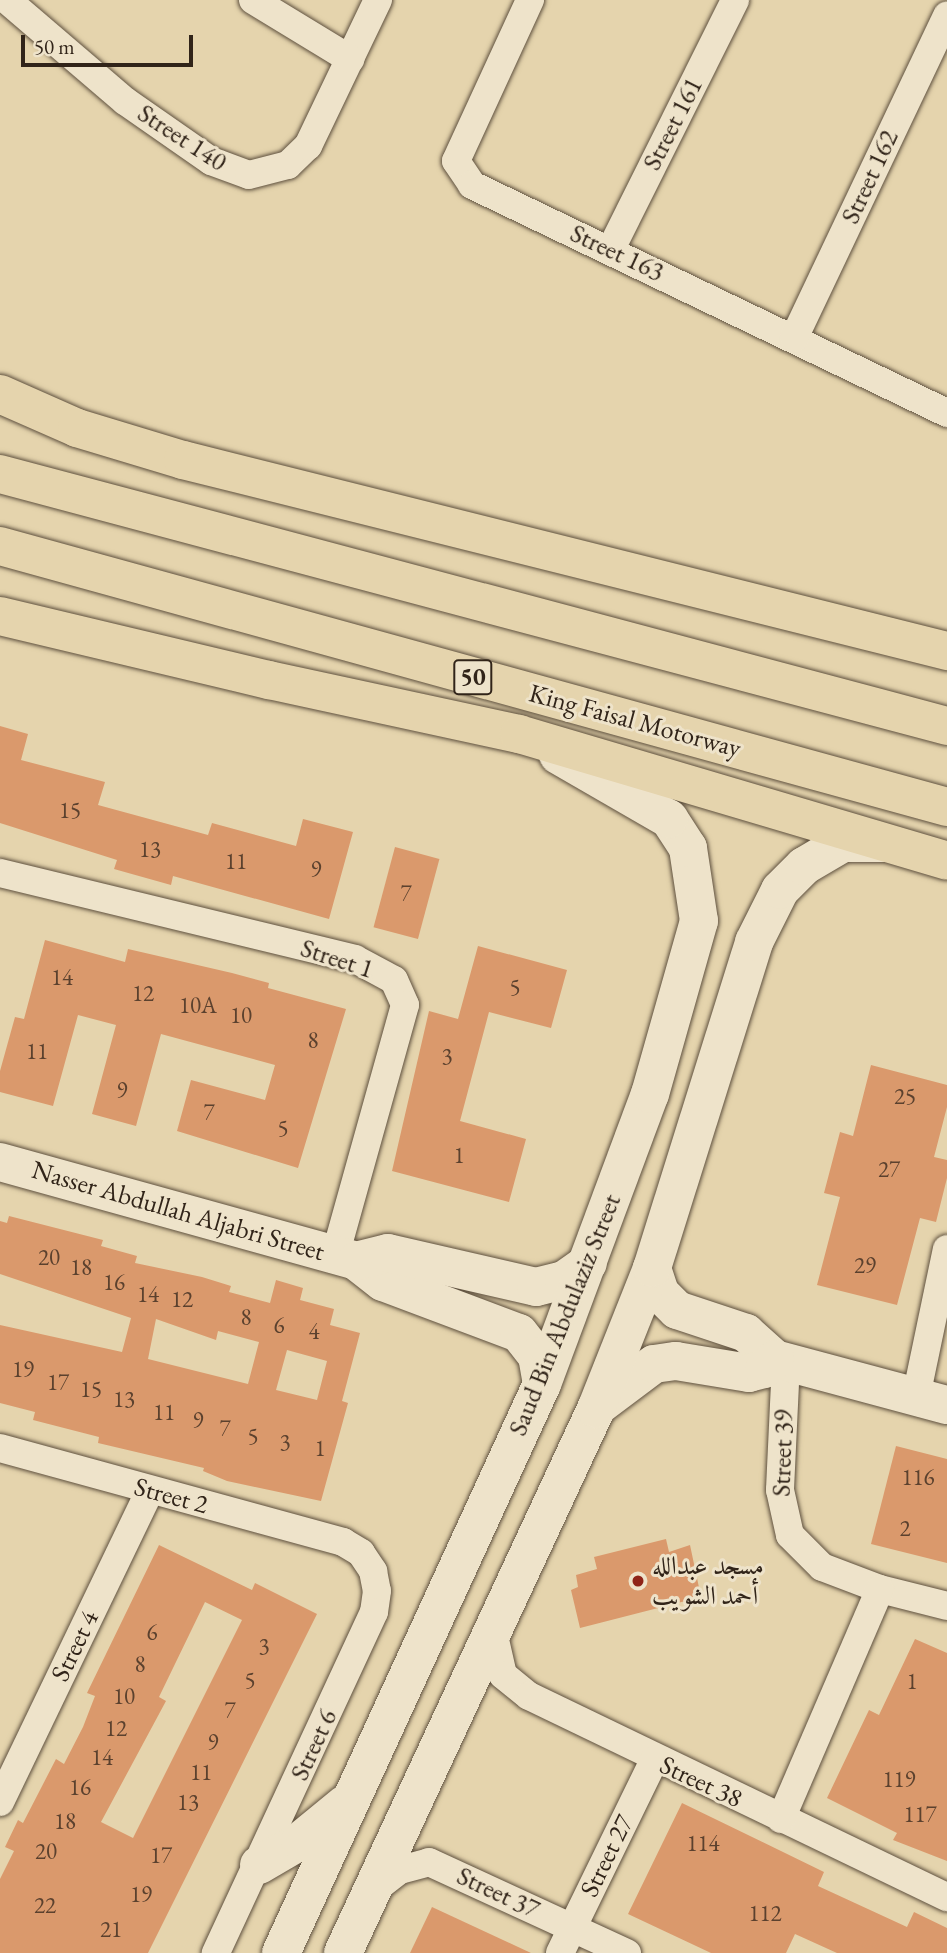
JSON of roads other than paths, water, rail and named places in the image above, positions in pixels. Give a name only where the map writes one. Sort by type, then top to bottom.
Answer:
[{"type":"main road","points":[[0,394],[77,428],[196,464],[947,650]]},
{"type":"main road","points":[[0,474],[947,726]]},
{"type":"main road","name":"King Faisal Motorway","points":[[0,546],[947,807]]},
{"type":"main road","points":[[0,616],[269,680]]},
{"type":"main road","points":[[0,637],[269,680]]},
{"type":"main road","name":"King Faisal Motorway","points":[[269,680],[519,734],[947,861]]},
{"type":"main road","name":"Saud Bin Abdulaziz Street","points":[[281,1953],[542,1384],[650,1094],[699,921],[688,848],[669,819],[519,734]]},
{"type":"main road","points":[[894,793],[947,813]]},
{"type":"main road","points":[[343,1953],[596,1409],[652,1268],[754,942],[780,890],[804,866],[843,843],[888,844]]},
{"type":"main road","points":[[650,1094],[667,1085],[686,1088],[702,1112]]},
{"type":"main road","name":"Nasser Abdullah Aljabri Street","points":[[0,1161],[346,1258],[383,1282],[519,1333],[537,1356],[542,1384]]},
{"type":"main road","name":"Nasser Abdullah Aljabri Street","points":[[346,1258],[388,1253],[536,1287],[564,1280],[588,1263]]},
{"type":"main road","points":[[652,1268],[660,1293],[677,1310],[746,1333],[781,1360],[932,1401]]},
{"type":"main road","points":[[596,1409],[621,1385],[654,1364],[676,1361],[749,1373],[781,1360]]},
{"type":"main road","points":[[259,1865],[300,1841],[354,1795]]},
{"type":"street","name":"Street 140","points":[[7,0],[125,101],[211,161],[249,175],[276,171],[299,157],[378,0]]},
{"type":"street","points":[[253,0],[350,59]]},
{"type":"street","name":"Street 163","points":[[530,0],[456,161],[472,185],[611,249],[947,413]]},
{"type":"street","name":"Street 161","points":[[611,249],[735,0]]},
{"type":"street","name":"Street 162","points":[[794,338],[947,16]]},
{"type":"street","name":"Street 1","points":[[0,873],[355,959],[394,980],[405,1005],[346,1258]]},
{"type":"street","points":[[932,1401],[947,1249]]},
{"type":"street","name":"Street 39","points":[[781,1360],[780,1490],[784,1520],[810,1558],[880,1589],[947,1606]]},
{"type":"street","name":"Street 2","points":[[0,1448],[343,1542]]},
{"type":"street","name":"Street 4","points":[[0,1802],[150,1490]]},
{"type":"street","name":"Street 6","points":[[216,1953],[259,1865],[377,1602],[373,1571],[361,1553],[343,1542]]},
{"type":"street","points":[[780,1819],[880,1589]]},
{"type":"street","name":"Street 38","points":[[493,1631],[497,1660],[513,1686],[654,1760],[947,1897]]},
{"type":"street","name":"Street 27","points":[[560,1953],[654,1760]]},
{"type":"street","name":"Street 37","points":[[372,1891],[400,1870],[429,1862],[627,1953]]},
{"type":"place","name":"مسجد عبدالله أحمد الشويب","points":[[638,1581]]}]
